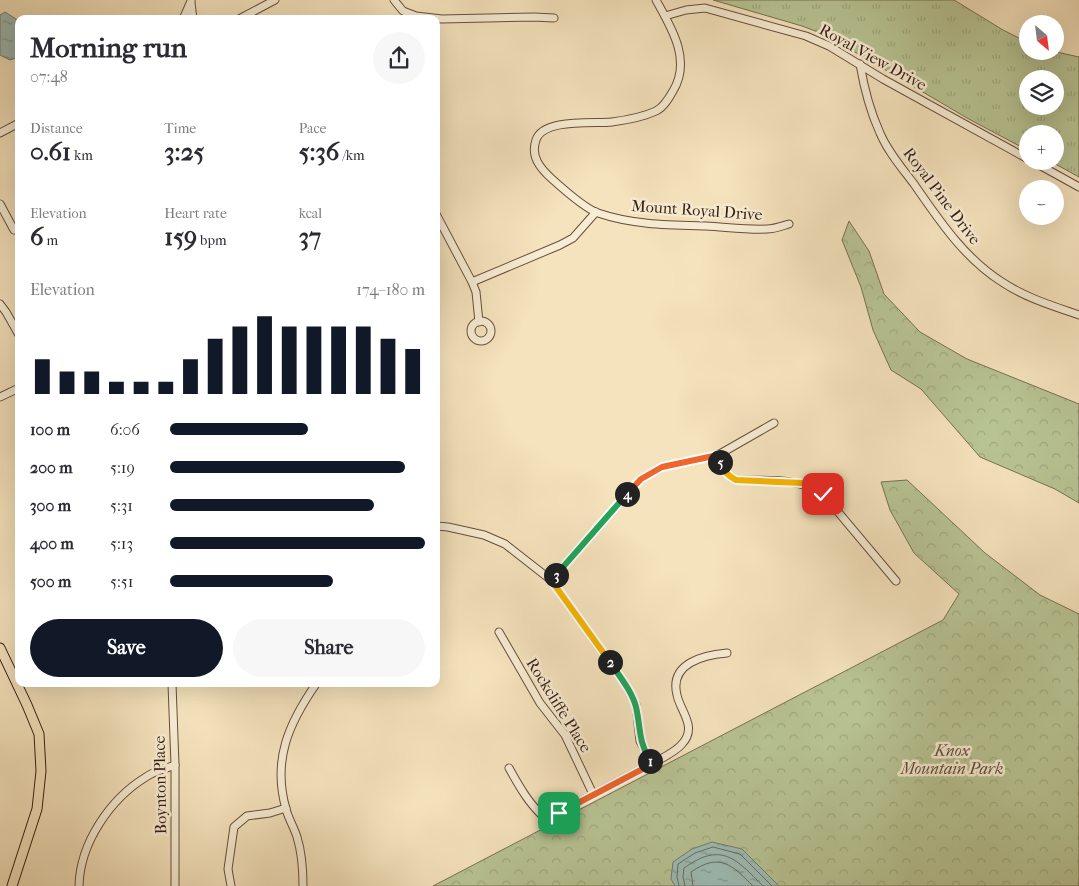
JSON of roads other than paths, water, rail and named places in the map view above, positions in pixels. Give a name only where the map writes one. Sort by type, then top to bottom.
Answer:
[{"type":"main road","points":[[0,648],[15,680]]},
{"type":"main road","points":[[12,886],[38,809],[41,771],[39,734],[18,687]]},
{"type":"street","points":[[247,15],[276,0]]},
{"type":"street","points":[[394,0],[403,11],[413,15]]},
{"type":"street","name":"Mount Royal Drive","points":[[656,0],[681,53],[676,87],[669,100],[658,110],[642,116],[612,122],[557,125],[544,130],[536,139],[534,151],[537,164],[561,187],[596,212],[650,224],[768,229],[789,224]]},
{"type":"street","points":[[185,15],[191,1]]},
{"type":"street","points":[[191,1],[193,15]]},
{"type":"street","name":"Royal View Drive","points":[[665,16],[686,10],[705,8],[806,36],[829,46],[1019,153]]},
{"type":"street","points":[[440,20],[534,16],[554,18]]},
{"type":"street","name":"Royal Pine Drive","points":[[860,64],[870,110],[881,135],[949,234],[976,262],[1002,282],[1036,300],[1079,315]]},
{"type":"street","points":[[0,133],[15,126]]},
{"type":"street","points":[[1048,170],[1079,187]]},
{"type":"street","points":[[0,204],[14,230]]},
{"type":"street","points":[[472,282],[573,238],[596,212]]},
{"type":"street","points":[[440,222],[476,292],[479,322]]},
{"type":"street","points":[[0,304],[15,328]]},
{"type":"street","points":[[0,397],[15,390]]},
{"type":"street","points":[[551,580],[641,479],[662,467],[718,455],[774,422]]},
{"type":"street","points":[[718,455],[723,469],[729,477],[736,480],[802,483],[813,487],[823,494],[896,581]]},
{"type":"street","points":[[440,526],[484,535],[505,544],[551,580],[625,684],[636,705],[640,741],[652,764]]},
{"type":"street","name":"Rockcliffe Place","points":[[499,632],[540,703],[565,735],[583,769],[593,794]]},
{"type":"street","points":[[509,768],[526,797],[544,817],[559,813],[652,764],[682,745],[686,737],[688,717],[677,695],[677,682],[680,671],[692,660],[710,654],[727,653]]},
{"type":"street","name":"Boynton Place","points":[[172,687],[176,886]]},
{"type":"street","points":[[302,886],[303,864],[297,837],[286,808],[281,774],[282,755],[286,737],[304,701],[314,687]]},
{"type":"street","points":[[80,886],[85,854],[95,831],[108,812],[124,793],[146,776],[174,765]]},
{"type":"street","points":[[231,886],[228,869],[234,827],[247,816],[270,813],[286,808]]},
{"type":"water","points":[[5,12],[15,18],[15,58],[10,60],[0,55],[0,15]]},
{"type":"water","points":[[712,842],[742,849],[779,886],[675,886],[671,879],[673,862],[692,849]]},
{"type":"park label","name":"Knox Mountain Park","points":[[952,759]]}]
